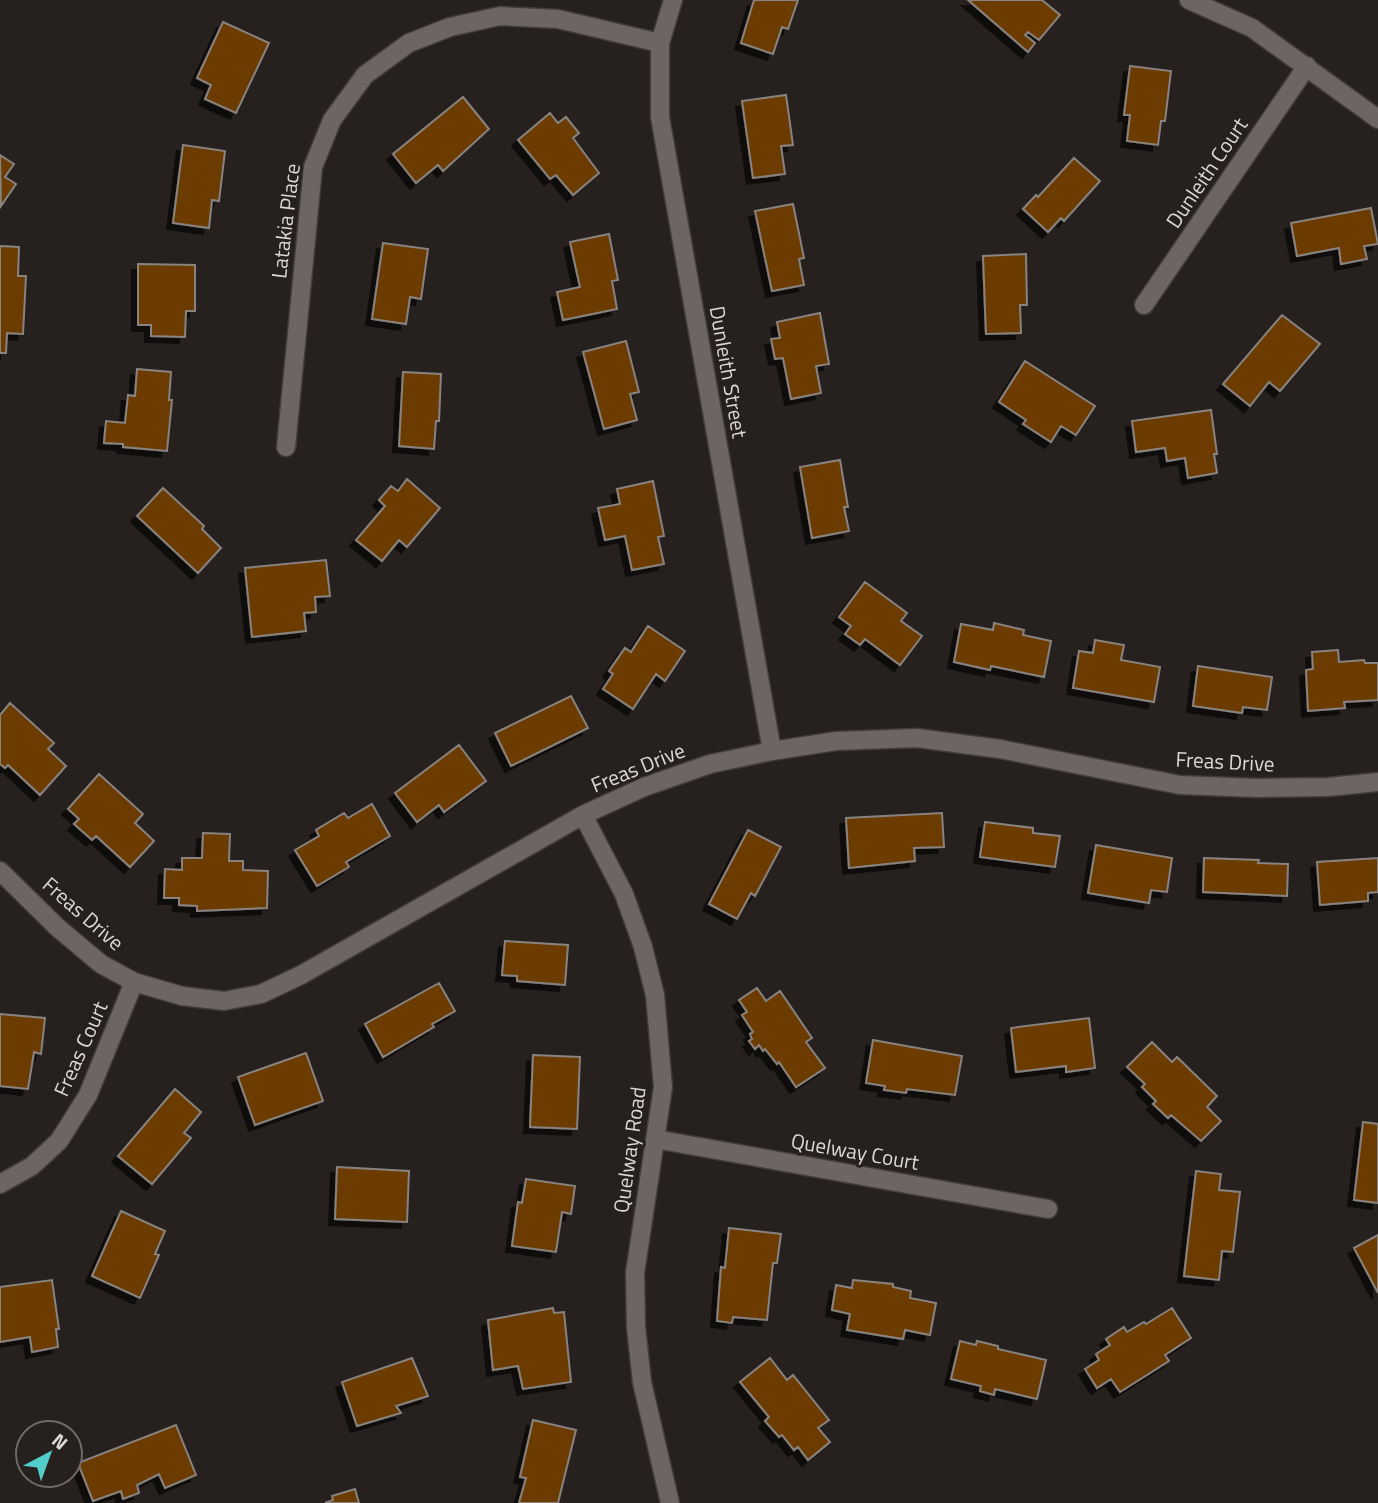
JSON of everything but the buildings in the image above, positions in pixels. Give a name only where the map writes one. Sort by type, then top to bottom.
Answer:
[{"type":"street","name":"Dunleith Street","points":[[673,0],[660,43],[660,117],[772,751]]},
{"type":"street","points":[[1189,0],[1252,28],[1378,120]]},
{"type":"street","name":"Latakia Place","points":[[286,447],[313,167],[332,120],[365,75],[409,43],[450,27],[500,16],[558,19],[660,43]]},
{"type":"street","name":"Dunleith Court","points":[[1144,305],[1307,66]]},
{"type":"street","name":"Freas Drive","points":[[0,871],[57,927],[101,964],[134,982],[183,996],[224,1001],[261,993],[301,975],[583,815],[644,787],[710,764],[772,751],[836,741],[917,738],[1000,749],[1180,785],[1328,787],[1378,782]]},
{"type":"street","name":"Quelway Road","points":[[583,815],[624,894],[643,947],[655,995],[663,1087],[635,1273],[636,1327],[642,1382],[670,1503]]},
{"type":"street","name":"Freas Court","points":[[0,1184],[32,1166],[59,1141],[89,1095],[134,982]]},
{"type":"street","name":"Quelway Court","points":[[655,1139],[1048,1209]]}]
